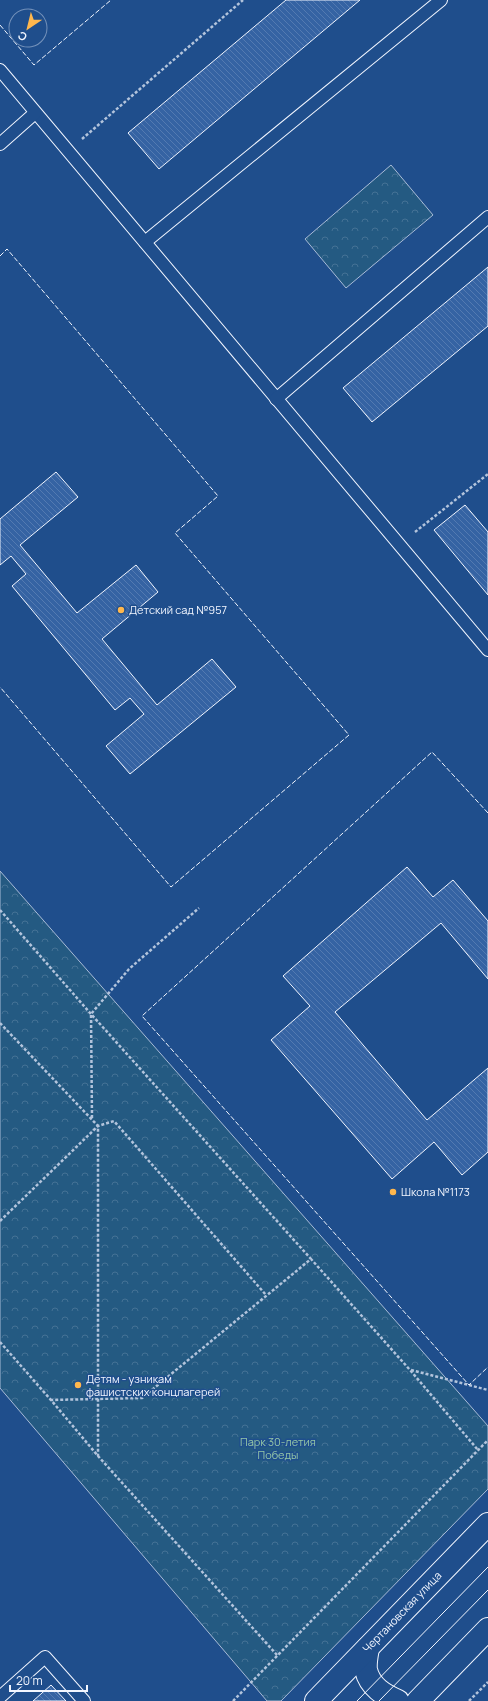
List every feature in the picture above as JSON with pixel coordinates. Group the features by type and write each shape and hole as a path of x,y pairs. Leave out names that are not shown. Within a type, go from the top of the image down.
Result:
{"main road":[{"name":"Чертановская улица","path":"316,1701 488,1524"},
{"path":"418,1701 488,1629"},
{"path":"368,1648 366,1669 373,1685 384,1695 398,1701"}],"lane":[{"path":"145,242 441,0"},
{"path":"0,70 488,650"},
{"path":"0,144 35,113"},
{"path":"276,399 488,217"},
{"path":"0,1697 44,1656 84,1701"}],"path":[{"path":"68,151 243,0"},
{"path":"399,545 488,474"},
{"path":"92,1118 91,1014 129,969 199,908"},
{"path":"0,910 91,1014 410,1370 478,1450"},
{"path":"0,1023 98,1126 98,1456"},
{"path":"0,1221 98,1126 114,1121 266,1295"},
{"path":"51,1400 142,1398 311,1259"},
{"path":"0,1342 98,1456 277,1655"},
{"path":"410,1370 488,1390"},
{"path":"233,1701 488,1440"},
{"path":"469,1701 488,1682"}],"green space":[{"path":"391,165 433,215 346,288 305,239"},
{"name":"Парк 30-летия Победы","path":"0,871 488,1426 488,1489 281,1701 267,1701 0,1388"}],"building":[{"path":"286,0 360,0 159,169 128,133"},
{"path":"488,267 488,326 372,422 343,388"},
{"path":"56,472 78,497 20,545 77,613 136,565 158,592 102,639 157,705 212,659 236,687 130,774 106,746 144,714 130,698 115,710 12,586 26,574 11,556 0,565 0,519"},
{"path":"465,505 488,532 488,595 434,530"},
{"path":"407,867 433,897 453,880 488,921 488,979 441,923 335,1012 427,1120 488,1068 488,1152 462,1175 434,1142 392,1179 271,1040 310,1006 283,976"},
{"path":"51,1685 66,1701 33,1701"}],"tram line":[{"path":"357,1701 488,1567"},
{"path":"379,1701 488,1590"}],"fence":[{"path":"0,25 34,65 111,0"},
{"path":"0,256 7,249 218,496 175,533 349,735 171,887 0,687"},
{"path":"488,813 432,752 142,1016 469,1385 488,1367"}],"place":[{"name":"Детский сад №957","path":"121,610"},
{"name":"Школа №1173","path":"393,1192"},
{"name":"Детям - узникам фашистских концлагерей","path":"78,1385"}]}
